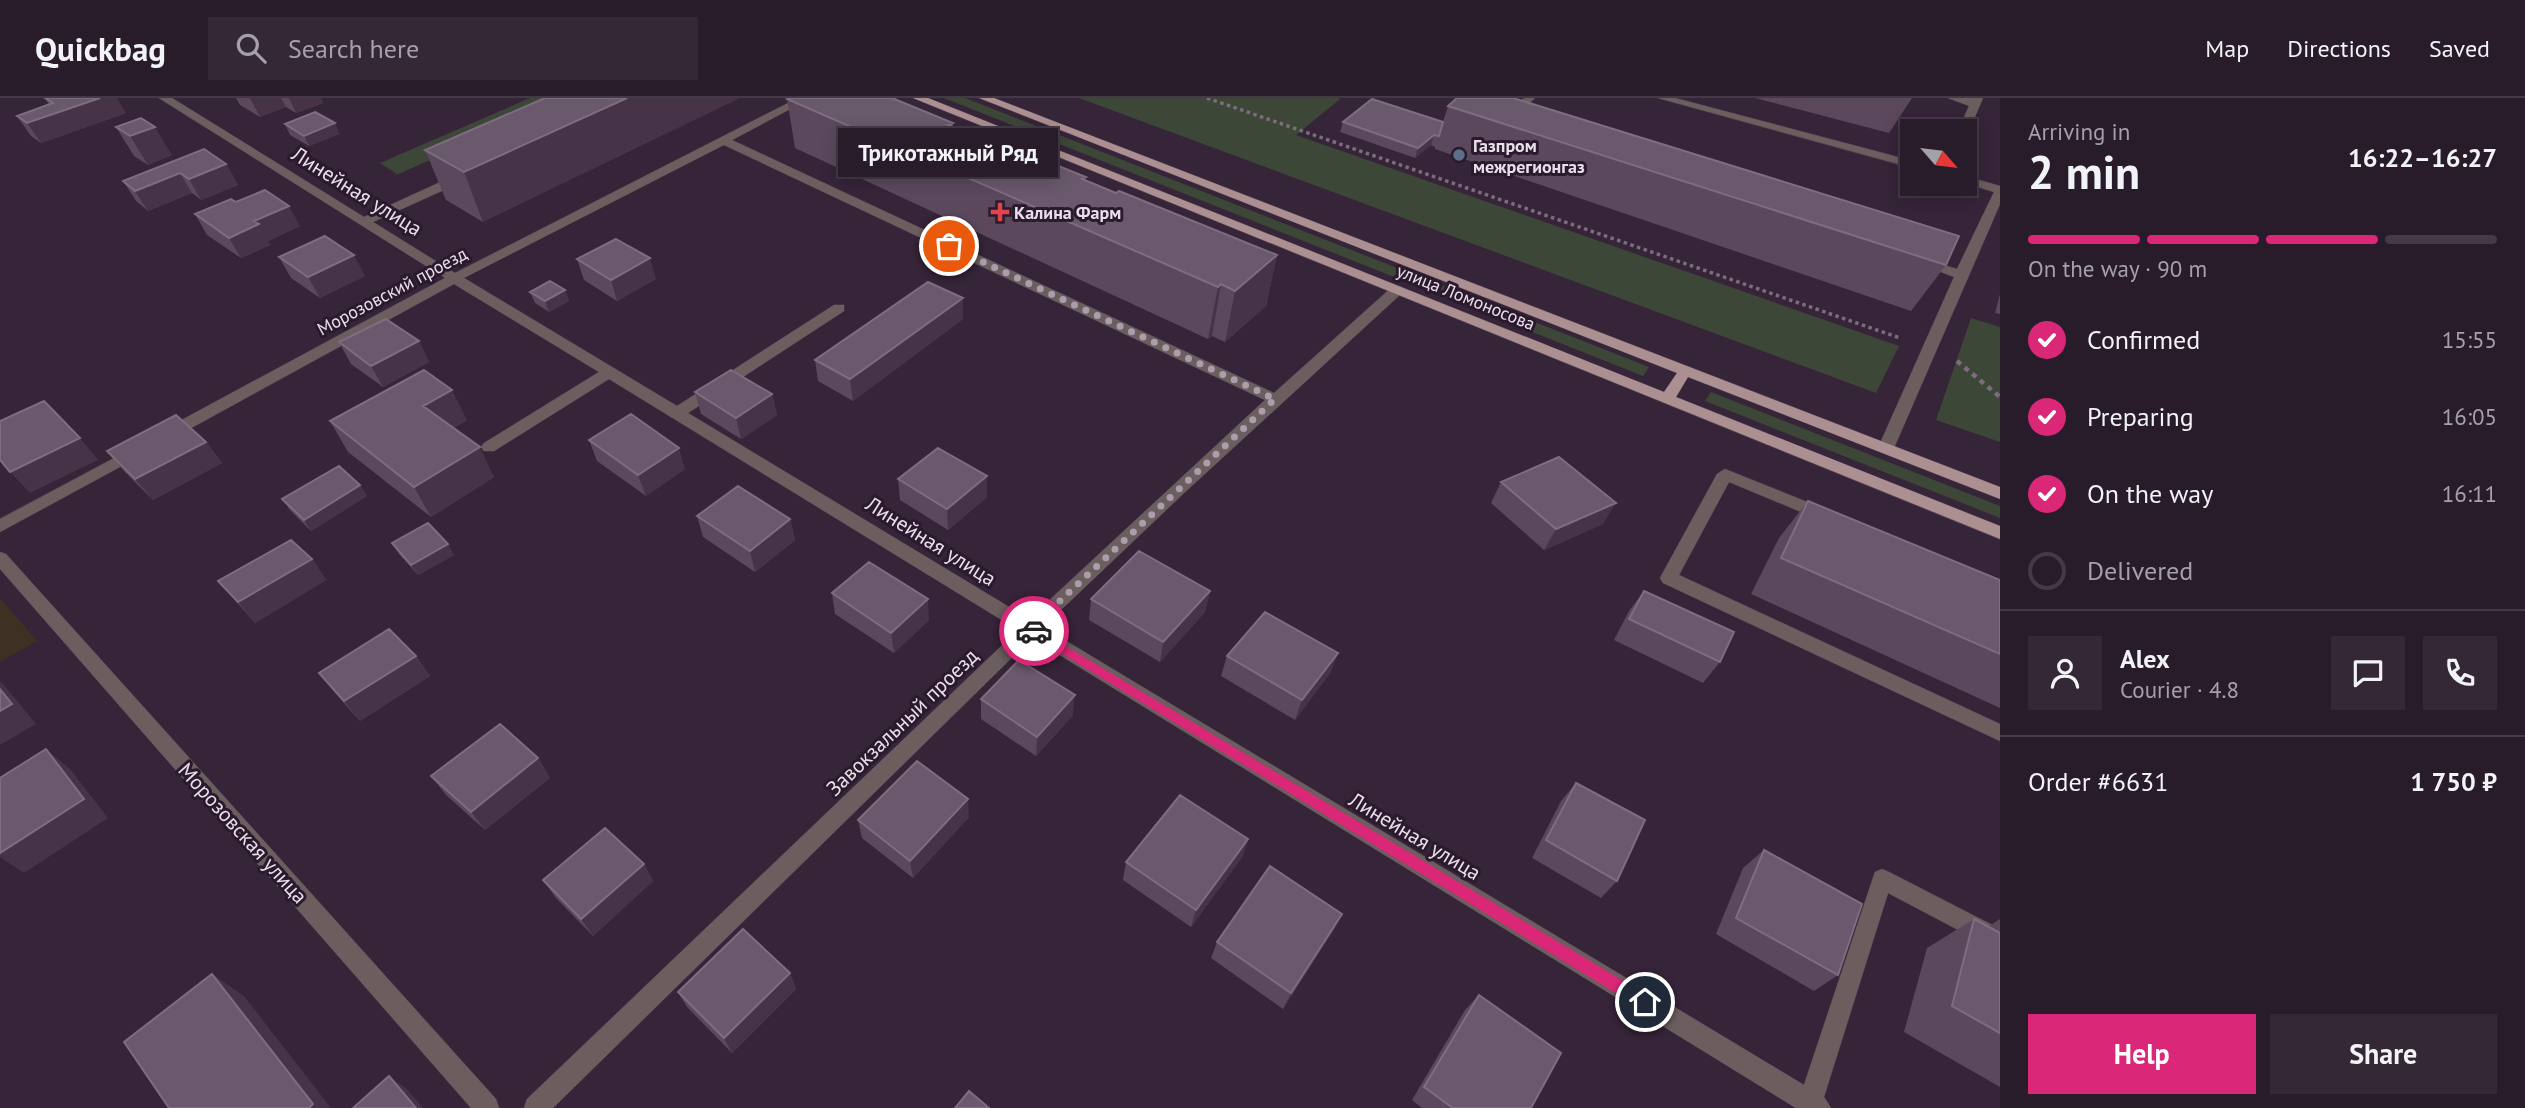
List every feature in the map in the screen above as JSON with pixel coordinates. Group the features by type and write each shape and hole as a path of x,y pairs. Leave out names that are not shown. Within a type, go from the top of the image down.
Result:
{"main road":[{"name":"улица Ломоносова","path":"918,98 2000,533"},
{"name":"улица Ломоносова","path":"985,98 2000,492"},
{"path":"1667,399 1686,370"}],"street":[{"name":"Линейная улица","path":"164,98 363,222 1814,1105"},
{"name":"Морозовский проезд","path":"0,526 455,278 806,98"},
{"path":"1511,130 1498,126 1530,98"},
{"path":"1663,98 1900,162"},
{"path":"1953,98 1977,101 1969,119"},
{"path":"723,140 1275,399"},
{"path":"363,222 478,169"},
{"path":"1886,448 2000,190 1978,183"},
{"path":"1908,258 1961,275"},
{"name":"Завокзальный проезд","path":"536,1108 1030,629 1275,399 1397,290"},
{"path":"678,412 839,309"},
{"path":"489,447 611,371"},
{"path":"1838,521 1725,474 1669,578 2000,733"},
{"name":"Морозовская улица","path":"0,558 487,1108"},
{"path":"1814,1105 1882,879 2000,941"}],"path":[{"path":"1207,98 1952,356 2000,397"}],"shaded area":[{"path":"0,598 37,641 0,662"}],"green space":[{"path":"530,98 555,98 562,102 387,179 397,174 380,163"},
{"path":"944,98 965,98 1649,367 1643,376"},
{"path":"1079,98 1337,98 1340,99 1296,135 1899,346 1876,393"},
{"path":"1971,318 2000,327 2000,442 1936,420"},
{"path":"1711,392 2000,506 2000,518 1705,401"}],"building":[{"path":"45,98 100,98 27,123 17,116 53,103"},
{"path":"545,98 627,98 464,172 425,150"},
{"path":"892,98 953,123 948,125 978,137 982,135 1086,177 1082,179 1116,193 1119,191 1277,255 1235,291 1221,284 1218,287 787,99"},
{"path":"1457,98 1513,98 1959,236 1946,265 1448,106"},
{"path":"1372,99 1443,122 1439,136 1434,135 1418,148 1343,122"},
{"path":"315,112 335,123 304,136 285,124"},
{"path":"141,118 155,127 130,136 116,127"},
{"path":"204,149 226,164 189,179 180,173 135,191 123,181"},
{"path":"265,190 289,206 254,221 259,224 229,238 195,214 231,199 236,202"},
{"path":"325,236 354,255 308,277 279,257"},
{"path":"616,239 650,258 611,280 577,259"},
{"path":"550,281 565,290 545,301 530,292"},
{"path":"928,282 963,298 850,379 815,360"},
{"path":"386,319 419,341 371,366 339,342"},
{"path":"424,370 452,390 423,406 480,447 414,487 330,421"},
{"path":"731,370 772,394 736,418 695,392"},
{"path":"44,401 80,438 10,472 0,460 0,421"},
{"path":"631,414 679,448 638,475 589,440"},
{"path":"176,415 206,442 135,479 107,451"},
{"path":"938,448 987,476 947,509 898,479"},
{"path":"1559,457 1616,503 1556,529 1501,482"},
{"path":"339,466 360,485 304,520 282,499"},
{"path":"738,486 790,519 750,551 697,516"},
{"path":"1808,501 2000,580 2000,654 1781,558"},
{"path":"428,523 448,544 411,565 392,543"},
{"path":"291,540 312,559 238,602 218,581"},
{"path":"1139,551 1210,591 1163,642 1091,599"},
{"path":"869,562 928,599 891,633 832,593"},
{"path":"1644,591 1734,632 1720,662 1629,619"},
{"path":"1265,612 1338,653 1302,700 1227,656"},
{"path":"389,629 416,656 344,701 319,673"},
{"path":"1019,660 1075,695 1037,737 981,699"},
{"path":"0,689 12,704 0,711"},
{"path":"500,724 538,758 471,812 431,776"},
{"path":"46,749 84,799 0,853 0,778"},
{"path":"917,761 968,799 910,861 858,820"},
{"path":"1576,783 1645,820 1617,881 1546,840"},
{"path":"1180,795 1248,839 1196,910 1126,862"},
{"path":"605,828 644,864 581,919 543,880"},
{"path":"1764,850 1862,904 1838,975 1736,918"},
{"path":"1270,866 1342,914 1291,993 1217,942"},
{"path":"1974,919 2000,933 2000,1033 1952,1006"},
{"path":"743,929 790,973 724,1038 678,992"},
{"path":"212,974 313,1104 309,1108 169,1108 124,1042"},
{"path":"1479,995 1561,1053 1531,1108 1453,1108 1424,1087"},
{"path":"389,1076 416,1108 353,1108"},
{"path":"969,1091 989,1108 955,1108"}],"way so far":[{"path":"949,246 1275,399 1030,629 1034,631"}],"place":[{"name":"Газпром межрегионгаз","path":"1459,155"},
{"name":"Калина Фарм","path":"1000,212"},
{"name":"Трикотажный Ряд","path":"949,246"}],"route":[{"path":"1034,631 1645,1002"}]}
